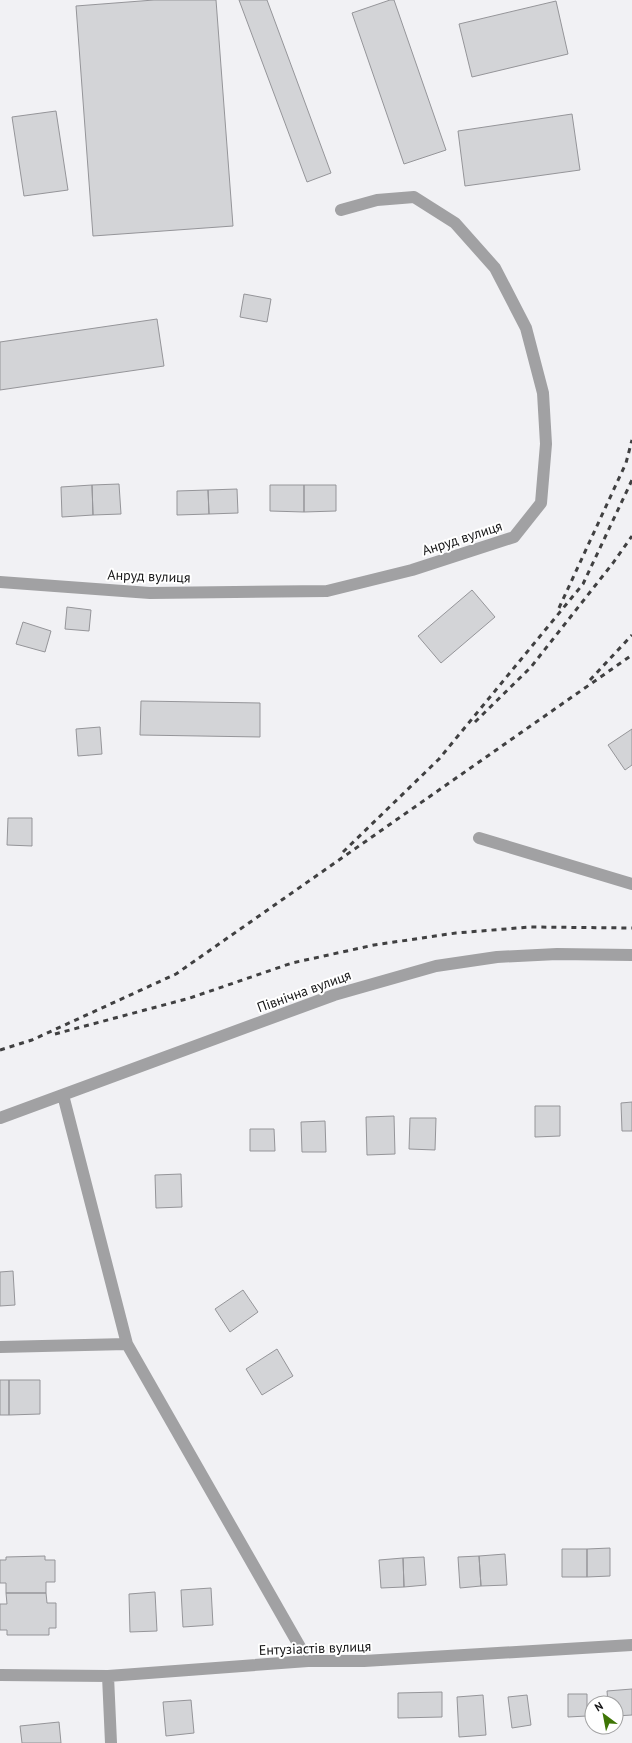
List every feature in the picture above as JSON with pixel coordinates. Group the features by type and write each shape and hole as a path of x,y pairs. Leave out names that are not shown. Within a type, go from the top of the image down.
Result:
{"street":[{"name":"Анруд вулиця","path":"0,582 150,593 327,591 412,570 514,537 541,503 546,444 543,393 526,328 494,268 455,223 414,197 377,200 341,210"},
{"path":"479,838 632,884"},
{"name":"Північна вулиця","path":"0,1118 334,995 436,966 498,957 557,954 632,955"},
{"path":"63,1095 127,1344 308,1661"},
{"path":"0,1346 127,1344"},
{"name":"Ентузіастів вулиця","path":"0,1675 108,1676 308,1661 364,1661 632,1645"},
{"path":"108,1676 111,1743"}],"building":[{"path":"154,0 216,0 233,226 93,236 76,6"},
{"path":"239,0 267,0 331,173 307,182"},
{"path":"394,0 446,150 404,164 352,13"},
{"path":"556,1 568,54 472,77 459,24"},
{"path":"56,111 68,190 24,196 12,117"},
{"path":"572,114 580,170 465,186 458,131"},
{"path":"244,294 271,299 267,322 240,317"},
{"path":"157,319 164,366 0,390 0,342"},
{"path":"119,484 121,514 93,515 92,485"},
{"path":"92,485 93,515 62,517 61,487"},
{"path":"270,485 304,485 304,512 270,511"},
{"path":"304,485 336,485 336,511 304,512"},
{"path":"237,489 238,513 209,514 208,490"},
{"path":"208,490 209,514 177,515 177,491"},
{"path":"472,590 495,617 441,663 418,636"},
{"path":"67,607 91,610 89,631 65,629"},
{"path":"23,622 51,631 45,652 16,644"},
{"path":"141,701 260,703 260,737 140,735"},
{"path":"100,727 102,754 78,756 76,729"},
{"path":"632,729 632,765 625,770 608,745"},
{"path":"8,818 32,818 32,846 7,845"},
{"path":"632,1102 632,1131 622,1131 621,1103"},
{"path":"535,1106 560,1106 560,1136 535,1137"},
{"path":"394,1116 395,1154 367,1155 366,1117"},
{"path":"410,1118 436,1118 435,1150 409,1149"},
{"path":"325,1121 326,1152 302,1152 301,1122"},
{"path":"250,1129 274,1129 275,1151 250,1151"},
{"path":"181,1174 182,1207 156,1208 155,1175"},
{"path":"13,1271 15,1305 0,1306 0,1272"},
{"path":"243,1290 258,1312 230,1332 215,1309"},
{"path":"277,1349 293,1376 262,1395 246,1369"},
{"path":"0,1380 9,1380 9,1415 0,1415"},
{"path":"9,1380 40,1380 40,1414 9,1415"},
{"path":"610,1548 610,1576 587,1577 587,1549"},
{"path":"562,1549 587,1549 587,1577 562,1577"},
{"path":"505,1554 507,1585 481,1586 479,1556"},
{"path":"45,1556 45,1560 55,1560 55,1582 46,1582 46,1593 6,1593 6,1583 0,1583 0,1560 6,1560 6,1557"},
{"path":"479,1556 481,1586 460,1588 458,1557"},
{"path":"424,1557 426,1585 404,1587 403,1558"},
{"path":"403,1558 404,1587 381,1588 379,1560"},
{"path":"211,1588 213,1625 183,1627 181,1590"},
{"path":"155,1592 157,1631 130,1632 129,1594"},
{"path":"6,1593 46,1593 47,1603 56,1603 56,1628 49,1628 49,1635 7,1635 7,1630 0,1630 0,1604 7,1604"},
{"path":"632,1689 632,1715 624,1716 624,1695 607,1695 607,1691"},
{"path":"442,1692 442,1717 398,1718 398,1693"},
{"path":"568,1694 587,1694 584,1695 584,1716 568,1717"},
{"path":"483,1695 486,1735 459,1737 457,1697"},
{"path":"527,1695 531,1725 512,1728 508,1697"},
{"path":"191,1700 194,1733 166,1736 163,1702"},
{"path":"59,1722 61,1743 22,1743 20,1726"}],"railway":[{"path":"559,608 626,463 632,440"},
{"path":"343,852 439,759 583,584 632,480"},
{"path":"475,722 531,667 613,563 632,536"},
{"path":"590,680 632,635"},
{"path":"0,1050 32,1040 176,974 632,655"},
{"path":"55,1034 190,998 292,963 374,945 456,933 530,927 632,928"}]}
